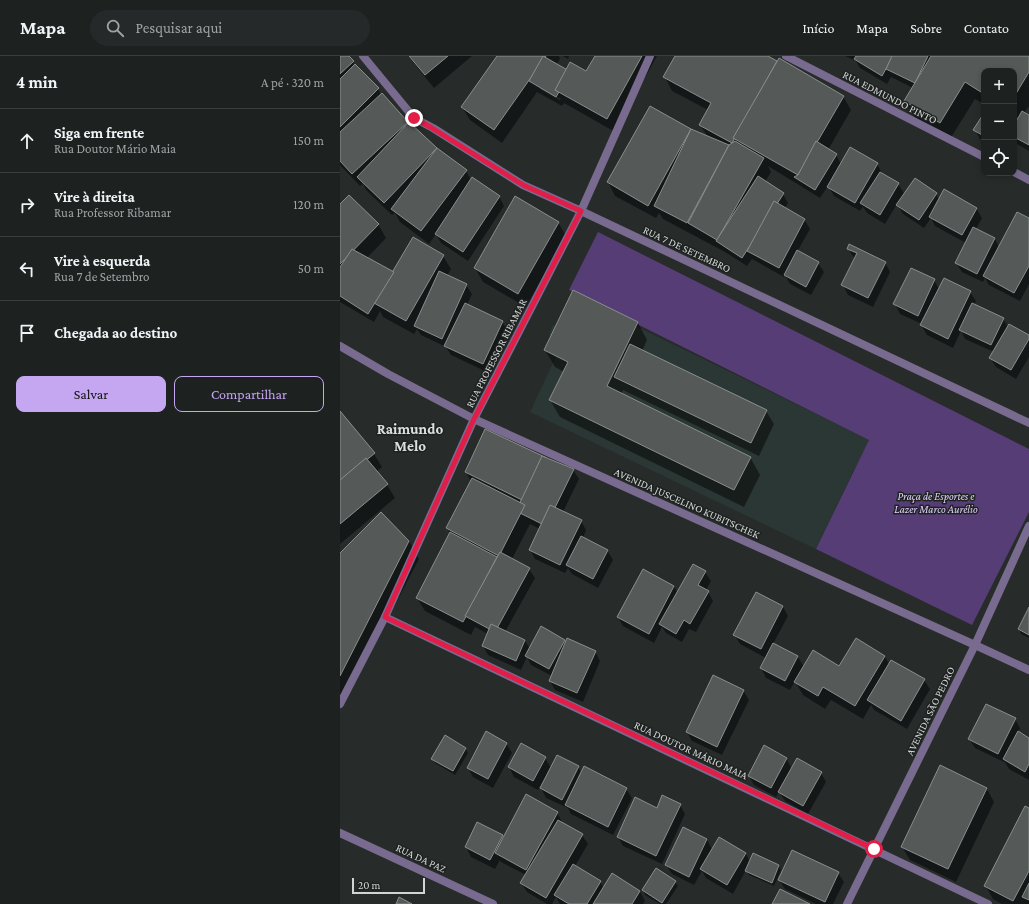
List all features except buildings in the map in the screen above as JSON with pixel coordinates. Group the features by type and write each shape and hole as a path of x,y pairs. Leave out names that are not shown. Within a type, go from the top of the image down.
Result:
{"street":[{"name":"RUA 7 DE SETEMBRO","path":"363,56 414,118 523,185 1029,423"},
{"name":"RUA PROFESSOR RIBAMAR","path":"340,704 385,617 474,419 581,211 650,56"},
{"name":"RUA EDMUNDO PINTO","path":"786,56 981,155"},
{"path":"1017,174 1029,180"},
{"name":"AVENIDA JUSCELINO KUBITSCHEK","path":"340,346 388,374 474,419 1029,670"},
{"name":"AVENIDA SÃO PEDRO","path":"847,904 975,645 1029,526"},
{"name":"RUA DOUTOR MÁRIO MAIA","path":"385,617 988,904"},
{"name":"RUA DA PAZ","path":"340,833 493,904"}],"shaded area":[{"path":"582,300 870,440 816,549 530,412 563,342 549,335 553,325 567,331"}],"green space":[{"name":"Praça de Esportes e Lazer Marco Aurélio","path":"598,232 1029,449 1029,512 972,625 816,549 869,440 569,290"}],"district":[{"name":"Raimundo Melo","path":"410,438"}],"route":[{"path":"414,118 523,185 581,211 474,419 385,617 874,849"}]}
